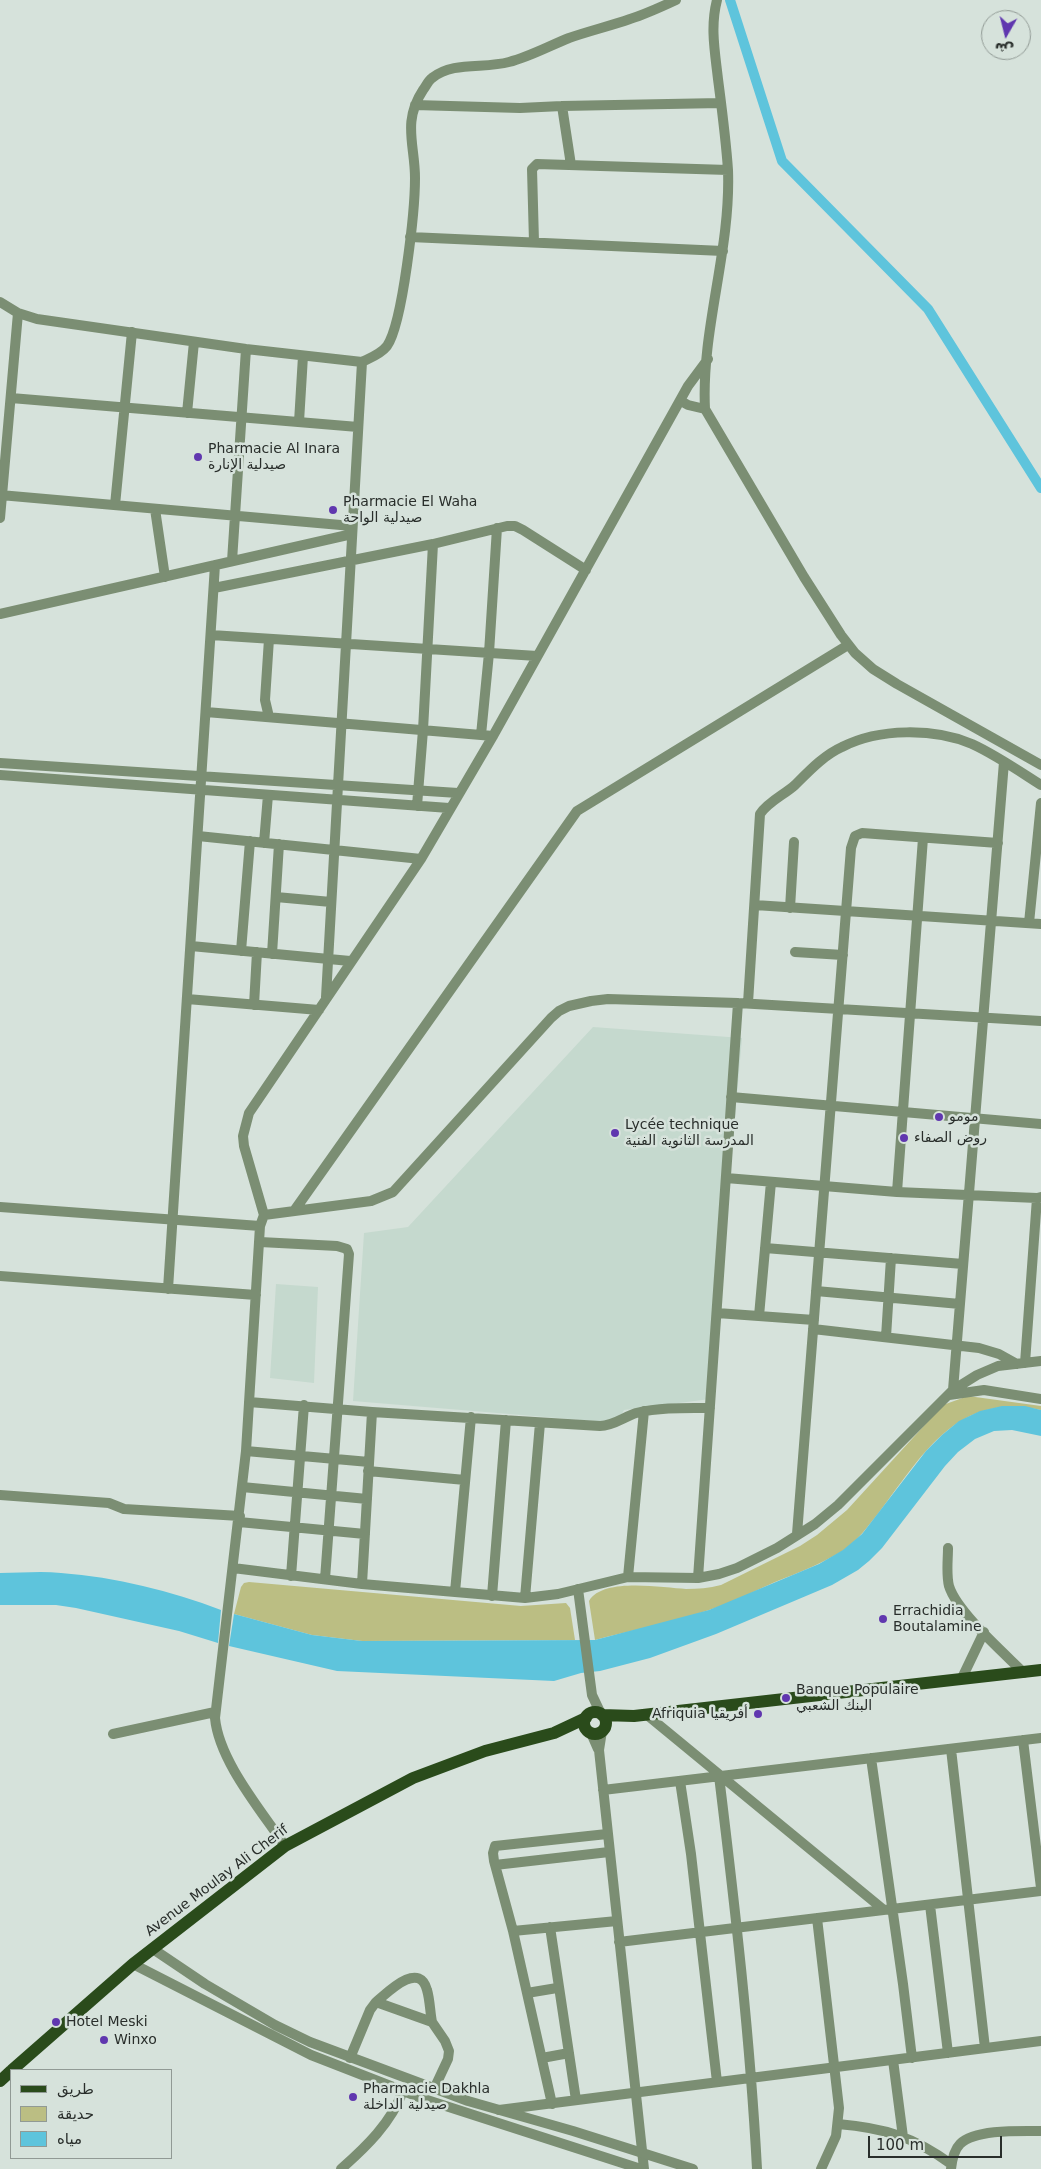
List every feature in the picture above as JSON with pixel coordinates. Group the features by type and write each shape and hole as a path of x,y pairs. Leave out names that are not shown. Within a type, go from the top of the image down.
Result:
{"main road":[{"path":"554,1733 595,1712 634,1716 647,1715 1041,1670"},
{"path":"596,1731 606,1720 602,1714"},
{"path":"554,1733 596,1731 634,1716"},
{"path":"587,1717 585,1724 596,1731"},
{"name":"Avenue Moulay Ali Cherif","path":"13,2069 133,1964 285,1846 413,1778 485,1751 554,1733"},
{"name":"Avenue Moulay Ali Cherif","path":"0,2080 10,2072"}],"street":[{"path":"0,302 18,313 37,319 246,349 362,362 379,354 386,347 392,336 401,295 410,237 415,176 410,130 415,105 430,80 444,71 456,67 493,66 510,62 567,39 630,20 676,0"},
{"path":"717,0 713,20 713,40 728,170 728,204 705,381 705,409 804,577 848,645 873,669 881,674 1041,765"},
{"path":"415,105 520,108 721,103"},
{"path":"562,106 571,165"},
{"path":"534,242 533,167 537,164 728,170"},
{"path":"410,237 723,251"},
{"path":"0,518 18,313"},
{"path":"116,505 132,332"},
{"path":"187,413 194,342"},
{"path":"232,561 246,349"},
{"path":"298,422 304,356"},
{"path":"285,1846 224,1752 216,1731 215,1712 240,1519 260,1226 264,1215 244,1146 243,1136 249,1113 350,961 421,859 449,808 493,736 688,386 708,359"},
{"path":"326,998 362,362"},
{"path":"11,398 358,427"},
{"path":"681,401 688,405 705,409"},
{"path":"1,495 234,516 352,530"},
{"path":"155,509 165,576"},
{"path":"214,588 433,544 497,528 515,526 586,570"},
{"path":"481,735 489,653 497,528"},
{"path":"0,614 232,561 352,530"},
{"path":"417,806 433,544"},
{"path":"168,1289 215,565"},
{"path":"211,636 537,656"},
{"path":"269,639 266,700 269,717"},
{"path":"294,1211 577,811 848,645"},
{"path":"206,712 493,736"},
{"path":"698,1578 731,1097 755,905 760,814 769,804 842,746 884,734 924,734 956,739 973,745 1041,785"},
{"path":"951,1392 957,1344 1004,762"},
{"path":"0,763 458,793"},
{"path":"0,775 449,808"},
{"path":"264,843 268,795"},
{"path":"1029,923 1038,861 1041,803"},
{"path":"797,1534 851,848 858,834 998,843"},
{"path":"198,836 421,859"},
{"path":"897,1192 919,916 923,838"},
{"path":"241,951 250,841"},
{"path":"790,908 794,842"},
{"path":"272,954 279,844"},
{"path":"276,897 331,902"},
{"path":"755,905 1041,924"},
{"path":"191,946 350,961"},
{"path":"254,1005 257,952"},
{"path":"795,952 843,955"},
{"path":"187,999 319,1010"},
{"path":"264,1215 371,1201 394,1192 559,1011 578,1003 608,999 743,1003 1041,1022"},
{"path":"731,1097 1041,1124"},
{"path":"726,1178 825,1184 897,1192 1039,1197 1021,1363"},
{"path":"759,1316 770,1182"},
{"path":"0,1206 260,1226"},
{"path":"260,1242 337,1246 348,1251 350,1259 325,1579"},
{"path":"765,1248 963,1264"},
{"path":"886,1338 891,1258"},
{"path":"0,1276 256,1295"},
{"path":"816,1291 960,1304"},
{"path":"716,1313 759,1316 886,1338 957,1344 979,1348 1021,1363"},
{"path":"233,1568 362,1584 526,1598 578,1589 628,1577 698,1578 736,1568 777,1548 815,1524 838,1505 951,1392 984,1372 998,1366 1041,1361"},
{"path":"951,1392 984,1390 1041,1399"},
{"path":"249,1402 372,1412 606,1426 625,1416 644,1412 669,1408 710,1408"},
{"path":"291,1576 304,1405"},
{"path":"362,1584 372,1412"},
{"path":"628,1577 644,1412"},
{"path":"455,1592 471,1417"},
{"path":"492,1596 506,1420"},
{"path":"526,1598 540,1423"},
{"path":"246,1451 334,1459 369,1467 465,1480"},
{"path":"242,1487 367,1498"},
{"path":"0,1495 110,1503 124,1508 240,1519 364,1534"},
{"path":"948,1548 947,1575 950,1588 960,1605 1024,1673"},
{"path":"578,1589 592,1695 587,1717"},
{"path":"962,1678 984,1632"},
{"path":"592,1695 602,1714"},
{"path":"113,1734 215,1712"},
{"path":"647,1715 888,1910"},
{"path":"133,1964 286,2044 403,2091 642,2169 636,2093 596,1731"},
{"path":"603,1790 1041,1738"},
{"path":"619,1942 930,1905 1041,1889 1022,1740"},
{"path":"951,1749 985,2048"},
{"path":"871,1758 888,1910 903,1984 912,2058"},
{"path":"721,1776 752,2078 757,2169"},
{"path":"680,1781 691,1854 717,2082"},
{"path":"552,2104 513,1931 493,1853 495,1846 607,1834"},
{"path":"540,1841 544,1860"},
{"path":"495,1865 609,1852"},
{"path":"930,1905 948,2053"},
{"path":"817,1918 835,2067 838,2124 836,2136 821,2169"},
{"path":"513,1931 617,1921"},
{"path":"550,1928 576,2100"},
{"path":"153,1949 205,1984 275,2025 350,2058 499,2110 694,2169"},
{"path":"350,2058 370,2010 376,2002 403,1980 416,1979 424,1983 427,1988 432,2022 445,2041 449,2051 446,2067 434,2088"},
{"path":"527,1993 558,1988"},
{"path":"376,2002 432,2022"},
{"path":"499,2110 1041,2041"},
{"path":"542,2058 569,2053"},
{"path":"893,2060 903,2137"},
{"path":"341,2169 361,2152 382,2128 398,2104 403,2091"},
{"path":"838,2124 871,2127 903,2137 929,2148 951,2167 958,2147 971,2137 984,2134 1041,2131"}],"shaded area":[{"name":"Lycée technique المدرسة الثانوية الفنية","path":"593,1027 742,1038 710,1399 624,1410 617,1423 353,1401 364,1233 408,1227"},
{"path":"276,1284 318,1287 314,1383 270,1378"}],"green space":[{"path":"968,1396 1041,1406 1041,1410 1012,1407 987,1410 965,1419 946,1432 912,1468 862,1533 841,1552 734,1601 681,1619 595,1640 589,1601 596,1594 620,1586 690,1589 721,1585 800,1546 817,1535 847,1510 943,1405"},
{"path":"244,1583 521,1606 566,1603 570,1608 575,1640 362,1641 312,1635 234,1614 241,1587"}],"water":[{"path":"1002,1406 1025,1406 1041,1410 1041,1436 1012,1430 994,1431 975,1439 958,1452 945,1466 882,1548 858,1570 832,1585 716,1634 650,1658 554,1681 337,1671 229,1646 234,1614 312,1635 362,1641 595,1640 709,1610 819,1564 843,1550 862,1534 926,1451 942,1435 959,1421 980,1411"},
{"path":"46,1572 82,1575 123,1581 183,1597 221,1610 218,1643 179,1631 76,1608 56,1605 0,1605 0,1573"}],"waterway":[{"path":"730,0 782,161 928,309 1041,488"}],"place":[{"name":"Pharmacie Al Inara صيدلية الإنارة","path":"198,457"},
{"name":"Pharmacie El Waha صيدلية الواحة","path":"333,510"},
{"name":"مومو","path":"939,1117"},
{"name":"Lycée technique المدرسة الثانوية الفنية","path":"615,1133"},
{"name":"روض الصفاء","path":"904,1138"},
{"name":"Errachidia Boutalamine","path":"883,1619"},
{"name":"Banque Populaire البنك الشعبي","path":"786,1698"},
{"name":"Afriquia أفريقيا","path":"758,1714"},
{"name":"Hotel Meski","path":"56,2022"},
{"name":"Winxo","path":"104,2040"},
{"name":"Pharmacie Dakhla صيدلية الداخلة","path":"353,2097"}]}
